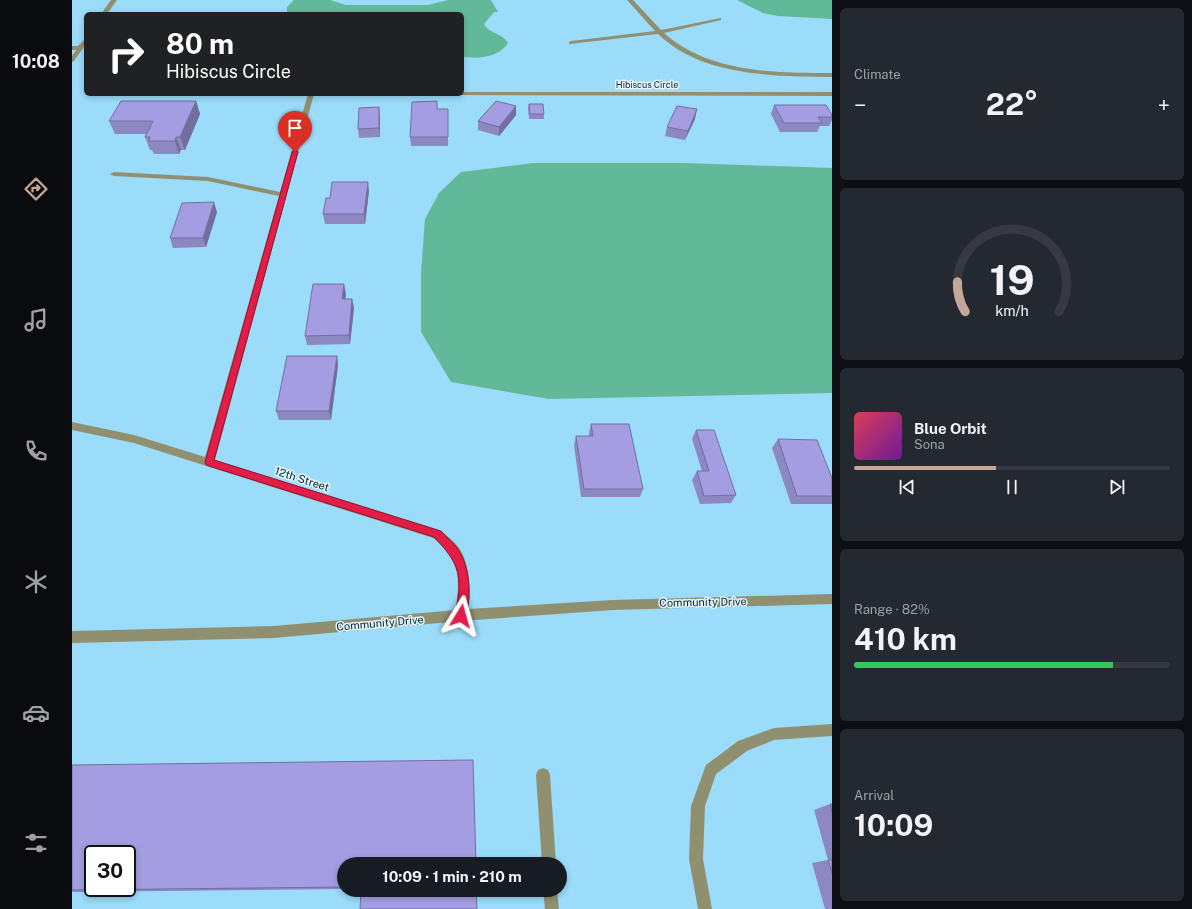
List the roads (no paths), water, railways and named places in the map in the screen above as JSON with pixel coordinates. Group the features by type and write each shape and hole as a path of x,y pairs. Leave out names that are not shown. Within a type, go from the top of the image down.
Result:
{"street":[{"path":"105,12 114,0"},
{"path":"630,0 665,38 689,53 734,68 784,75 832,75"},
{"path":"571,43 660,32 719,19"},
{"path":"72,60 84,43"},
{"path":"72,48 80,48"},
{"name":"Hibiscus Circle","path":"464,94 832,94"},
{"path":"209,462 310,96"},
{"path":"114,174 208,179 283,195"},
{"name":"12th Street","path":"72,426 134,439 437,534 454,552 463,572 464,593 461,616"},
{"name":"Community Drive","path":"72,637 274,632 613,605 832,599"},
{"path":"705,909 696,859 698,806 711,770 743,746 774,734 832,730"},
{"path":"542,775 548,857"},
{"path":"551,897 552,909"}]}
